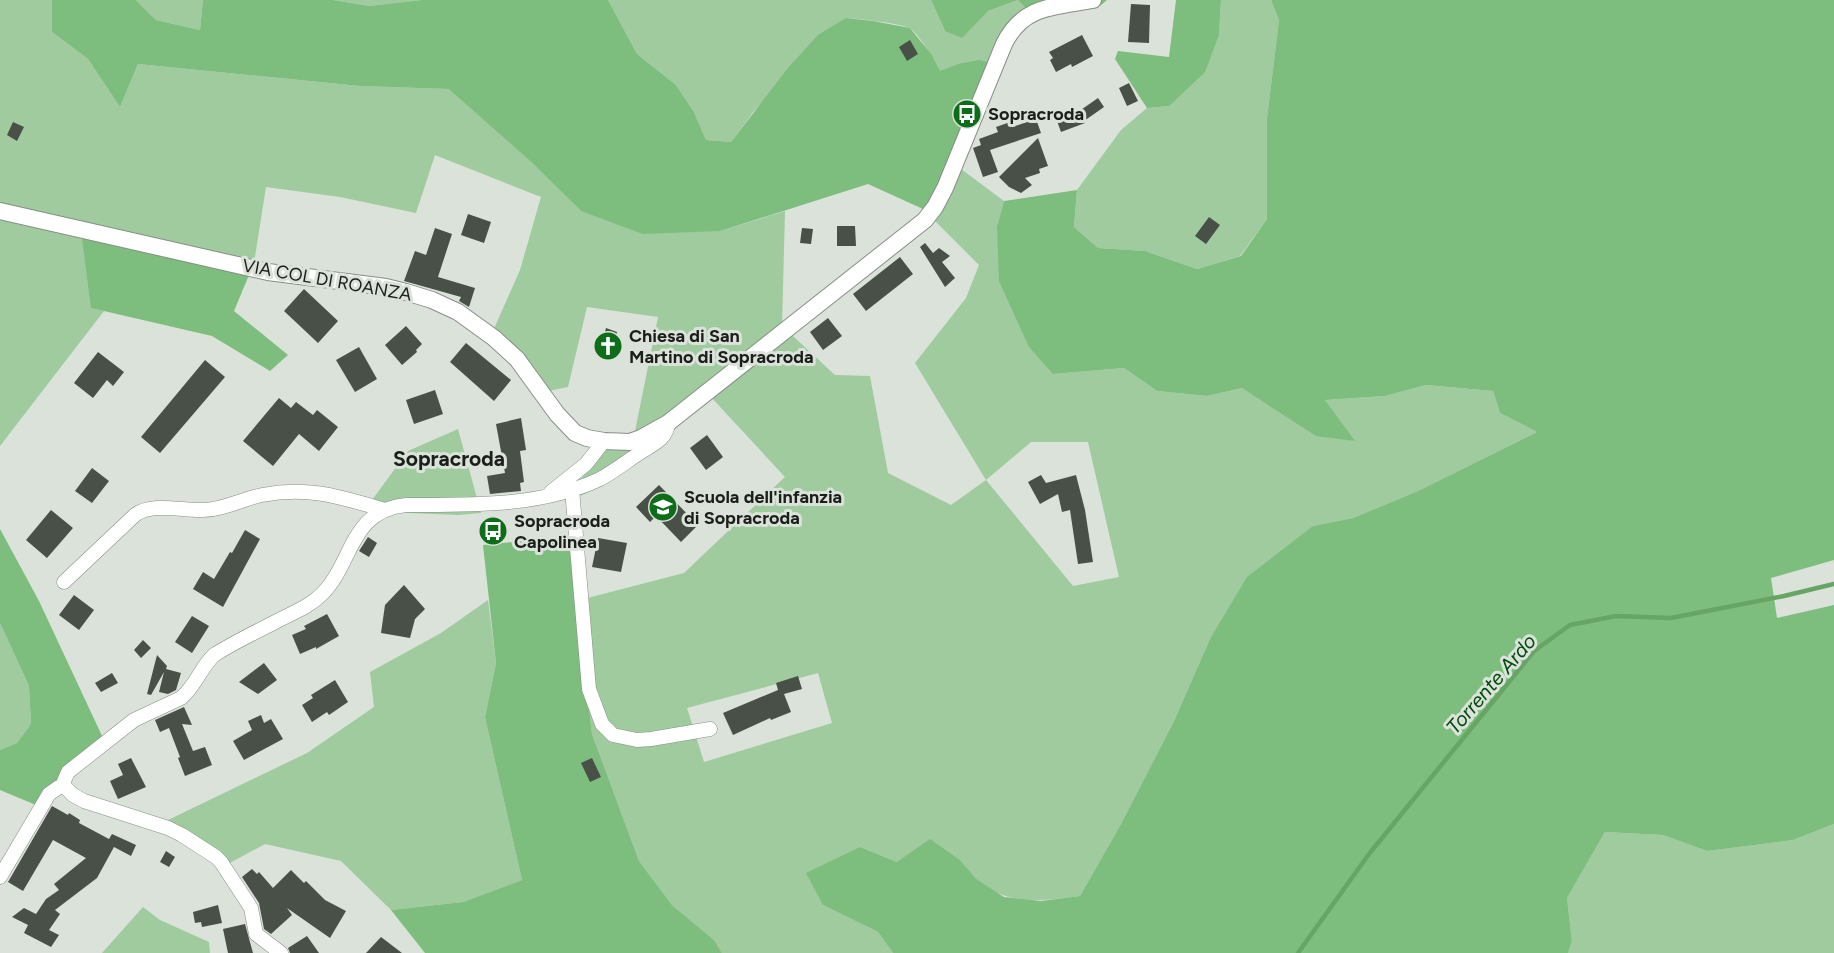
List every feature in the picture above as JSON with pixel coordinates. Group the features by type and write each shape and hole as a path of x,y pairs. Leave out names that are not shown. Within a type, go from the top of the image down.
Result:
{"street":[{"name":"VIA COL DI ROANZA","path":"0,211 268,272 386,287 432,300 458,312 476,324 510,352 566,425 575,432 587,438 630,442 668,423 925,220 945,188 1004,44 1016,25 1033,12 1093,0"},
{"path":"281,953 256,934 253,913 216,857 176,831 84,801 73,795 64,786 68,772 134,720 186,694 207,661 214,655 315,600 333,580 362,527 376,515 395,506 499,503 546,496 572,489 600,478 657,442 665,436 668,423"},
{"path":"546,496 586,464 604,441"},
{"path":"572,489 589,689 602,724 613,735 637,740 651,740 710,729"},
{"path":"64,582 135,515 146,509 205,510 260,495 304,491 337,496 385,510"},
{"path":"0,877 49,794 64,786"}],"green space":[{"path":"0,0 52,0 52,32 88,59 120,107 138,64 360,86 450,89 530,161 581,211 720,231 785,211 782,326 835,375 870,376 888,473 951,505 986,480 915,363 966,298 979,265 923,209 961,169 1004,201 997,226 1053,374 1124,368 1157,391 1207,396 1242,388 1278,410 1354,441 1325,400 1385,396 1426,385 1493,391 1500,413 1537,432 1418,491 1353,518 1313,526 1210,639 1174,721 1121,824 1080,896 1039,900 1013,898 988,888 976,880 961,861 897,862 860,847 823,905 878,932 893,953 722,953 714,940 672,905 639,861 592,734 576,601 684,573 785,477 710,396 604,485 565,503 611,437 634,436 658,317 587,307 568,387 548,391 493,331 520,270 541,197 435,155 416,213 340,197 266,187 254,263 91,308 104,311 0,446","holes":["1031,442 1088,442 1119,577 1073,586 986,480","818,673 832,723 704,762 687,708"]},
{"path":"52,0 136,0 156,20 200,30 203,0 333,0 369,6 422,0 608,0 637,54 676,85 694,112 706,140 731,142 788,68 818,35 846,18 910,28 931,54 940,71 958,64 979,60 1000,65 961,169 923,209 868,184 720,231 643,234 581,211 530,161 449,89 360,86 138,64 120,107 88,59 52,32"},
{"path":"136,0 203,0 200,30 156,20"},
{"path":"333,0 422,0 369,6"},
{"path":"608,0 931,0 945,31 1018,0 1035,18 1006,50 1000,65 958,64 940,72 923,43 911,29 890,23 846,18 754,111 731,142 706,140 694,112 676,85 637,54"},
{"path":"931,0 1018,0 988,11 962,38 945,31"},
{"path":"1018,0 1107,0 1101,5 1035,18"},
{"path":"1176,0 1221,0 1219,35 1205,72 1169,106 1147,108 1115,59 1118,51 1169,57"},
{"path":"1221,0 1271,0 1279,20 1267,118 1267,219 1240,256 1197,269 1145,251 1098,248 1074,227 1077,190 1121,130 1147,108 1169,106 1219,35"},
{"path":"1271,0 1834,0 1834,560 1771,578 1777,618 1834,605 1834,824 1793,840 1707,851 1663,835 1605,832 1567,898 1572,941 1568,953 893,953 878,932 823,905 806,873 860,847 897,862 930,839 961,861 976,879 1004,897 1041,901 1080,896 1121,824 1174,721 1210,639 1247,577 1313,526 1353,518 1418,491 1537,432 1500,413 1493,391 1426,385 1385,396 1325,400 1355,441 1316,436 1242,388 1207,396 1157,391 1124,368 1053,374 1029,347 999,281 997,226 1004,201 1077,190 1074,227 1098,248 1145,251 1197,269 1241,256 1267,219 1267,118 1279,20"},
{"path":"80,223 254,263 234,311 288,355 270,371 212,336 91,308"},
{"path":"458,429 481,513 458,515 364,511 408,451"},
{"path":"0,529 39,601 103,738 56,781 36,805 0,790 0,750 17,743 31,724 29,686 0,623"},
{"path":"569,536 592,734 639,861 672,905 714,940 722,953 425,953 391,910 463,902 522,880 485,717 496,663 483,545"},
{"path":"488,600 496,663 485,717 522,880 463,902 391,910 341,861 265,844 228,864 164,822 307,753 374,707 370,672 441,633"},
{"path":"0,623 29,686 31,724 17,743 0,750"},
{"path":"1834,824 1834,953 1568,953 1572,941 1567,898 1605,832 1663,835 1707,851 1793,840"},
{"path":"143,907 160,920 209,942 210,953 102,953"}],"building":[{"path":"1131,4 1150,5 1149,43 1128,42"},
{"path":"1082,35 1093,56 1056,72 1049,52"},
{"path":"910,40 918,54 907,61 899,47"},
{"path":"1129,83 1138,101 1127,106 1119,88"},
{"path":"1098,98 1104,107 1084,121 1085,123 1061,132 1057,121 1075,114"},
{"path":"1036,119 1041,133 990,150 998,172 983,177 973,148 981,145 979,139 998,132 996,127 1013,121 1015,126"},
{"path":"13,122 24,127 17,141 7,135"},
{"path":"1038,138 1048,166 1039,169 1040,173 1025,178 1032,185 1021,193 1009,187 999,177"},
{"path":"468,214 491,222 484,243 461,235"},
{"path":"1209,217 1220,225 1206,244 1195,236"},
{"path":"837,226 855,226 856,246 837,246"},
{"path":"435,228 452,234 438,277 475,288 469,307 459,301 461,297 404,281 415,251 426,255"},
{"path":"802,228 813,229 811,244 800,243"},
{"path":"925,243 933,253 939,248 950,256 942,262 955,278 945,287 920,247"},
{"path":"900,257 913,274 866,311 853,294"},
{"path":"304,289 338,321 318,343 284,311"},
{"path":"828,318 842,336 823,350 810,332"},
{"path":"406,326 422,344 416,350 417,352 402,365 385,345"},
{"name":"Chiesa di San Martino di Sopracroda","path":"606,328 617,332 613,355 600,351"},
{"path":"466,343 511,380 494,401 450,362"},
{"path":"359,347 377,379 355,392 336,360"},
{"path":"98,352 124,372 113,386 107,380 93,398 74,383"},
{"path":"205,360 225,377 160,453 141,437"},
{"path":"435,390 443,414 414,424 406,400"},
{"path":"279,398 291,408 296,402 313,415 317,410 338,427 319,451 299,434 273,466 243,441"},
{"path":"521,418 526,450 520,451 524,482 520,483 521,491 490,494 487,476 505,473 496,424"},
{"path":"707,435 723,457 706,470 690,448"},
{"path":"92,468 109,481 92,503 75,491"},
{"path":"1041,475 1046,483 1076,475 1085,510 1093,562 1078,564 1070,510 1062,512 1058,494 1040,504 1028,482"},
{"path":"659,485 698,525 681,542 656,516 650,522 636,507"},
{"path":"51,510 73,528 47,558 26,540"},
{"path":"245,530 260,539 223,607 193,589 203,572 214,579"},
{"path":"368,537 377,543 369,557 359,551"},
{"path":"598,538 627,543 621,572 592,567"},
{"path":"404,585 425,609 415,619 410,638 381,633 385,605"},
{"path":"74,595 94,610 79,630 59,615"},
{"path":"327,614 339,636 316,649 316,647 300,654 292,635 306,629 304,626"},
{"path":"192,616 209,626 192,653 175,642"},
{"path":"143,640 151,648 141,658 134,650"},
{"path":"157,655 167,666 166,669 181,673 176,690 168,694 159,692 164,672 151,695 147,694"},
{"path":"264,663 277,680 258,694 239,682"},
{"path":"112,673 118,683 101,692 95,683"},
{"path":"798,676 802,689 784,694 791,712 771,720 770,718 733,735 723,713 778,690 776,683"},
{"path":"335,680 348,702 329,715 327,712 312,722 302,705 313,698 311,695"},
{"path":"184,707 192,725 182,724 193,751 205,747 212,765 185,776 169,728 160,732 155,720"},
{"path":"261,715 264,723 271,719 283,739 244,760 233,741 252,730 248,721"},
{"path":"131,758 146,787 118,799 110,781 123,775 118,764"},
{"path":"592,758 601,777 590,782 581,763"},
{"path":"52,806 68,815 69,813 80,820 79,823 109,839 112,834 136,845 131,856 114,847 97,878 55,910 60,914 49,930 59,935 51,947 24,933 28,925 12,917 24,908 36,914 46,899 59,890 54,884 86,858 53,840 23,891 8,882"},
{"path":"166,851 175,857 169,867 160,862"},
{"path":"252,869 257,874 259,872 273,888 291,870 325,900 346,911 330,938 287,908 292,915 271,934 264,929 259,903 242,877"},
{"path":"218,905 222,923 202,927 201,922 195,923 193,912"},
{"path":"245,924 253,953 228,953 223,929"},
{"path":"307,936 319,953 290,953 288,948"},
{"path":"381,937 402,953 366,953"}],"waterway":[{"name":"Torrente Ardo","path":"1298,953 1369,854 1534,651 1570,625 1616,616 1671,618 1834,584"}],"place":[{"name":"Sopracroda","path":"967,114"},
{"name":"Chiesa di San Martino di Sopracroda","path":"608,346"},
{"name":"Scuola dell'infanzia di Sopracroda","path":"663,507"},
{"name":"Sopracroda Capolinea","path":"493,531"}],"district":[{"name":"Sopracroda","path":"449,459"}]}
